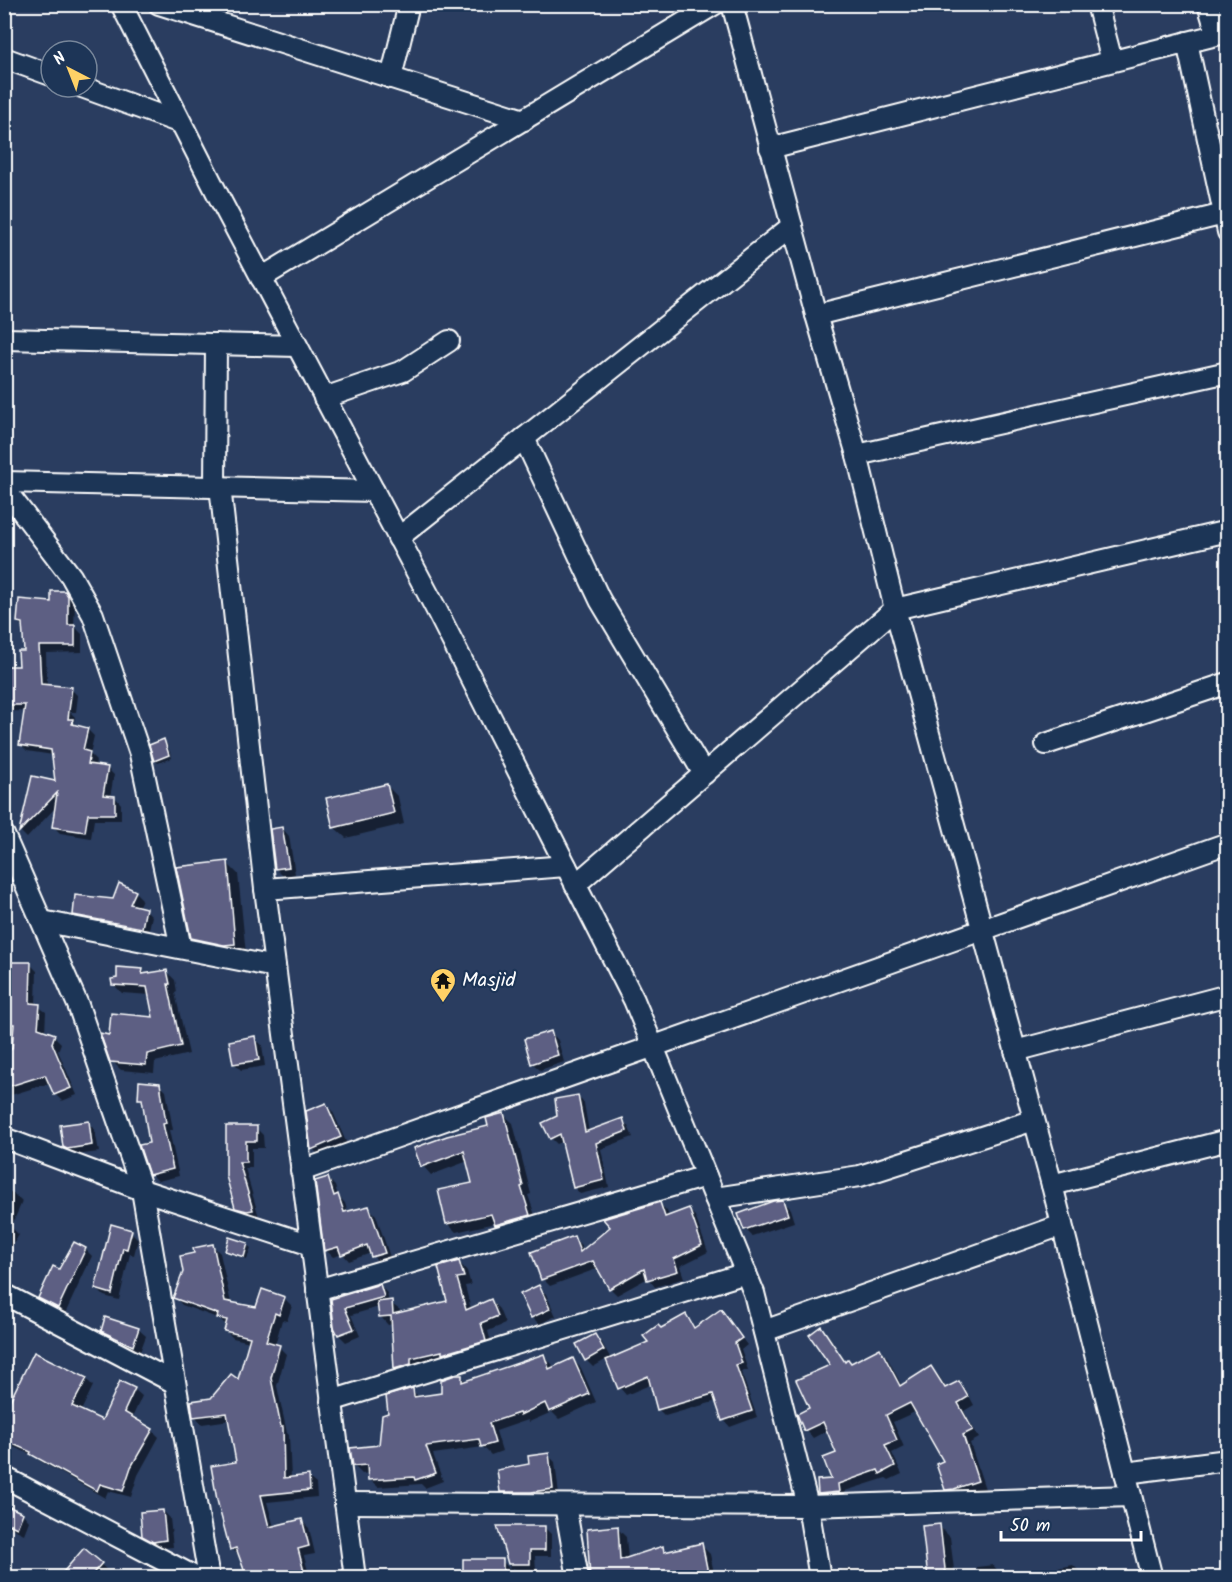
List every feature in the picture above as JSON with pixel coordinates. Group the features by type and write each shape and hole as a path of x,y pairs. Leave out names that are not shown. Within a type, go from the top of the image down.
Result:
{"street":[{"path":"121,4 261,278 398,537 634,1000 754,1293 808,1506 820,1578"},
{"path":"159,4 524,120"},
{"path":"391,78 409,4"},
{"path":"261,278 715,4"},
{"path":"732,4 816,315 857,455 895,609 1052,1185 1152,1578"},
{"path":"1097,4 1112,61"},
{"path":"770,148 1222,33 1208,4"},
{"path":"816,315 1226,220 1187,42"},
{"path":"4,58 39,71"},
{"path":"99,93 181,123"},
{"path":"398,537 792,225"},
{"path":"4,339 297,346"},
{"path":"324,398 402,371 449,341"},
{"path":"216,344 218,486 265,889 355,1578"},
{"path":"857,455 1227,372"},
{"path":"524,438 600,600 704,774"},
{"path":"4,482 374,491"},
{"path":"4,488 71,576 93,615 140,754 180,948"},
{"path":"575,885 895,609 1227,531"},
{"path":"1046,744 1227,683"},
{"path":"4,835 78,1005 142,1190 209,1578"},
{"path":"302,1171 1227,843"},
{"path":"265,889 566,866"},
{"path":"42,921 275,967"},
{"path":"1015,1050 1227,995"},
{"path":"715,1198 860,1176 1034,1120"},
{"path":"4,1138 142,1190 311,1245"},
{"path":"1052,1185 1227,1140"},
{"path":"317,1290 706,1176"},
{"path":"764,1331 1062,1225"},
{"path":"331,1401 746,1273"},
{"path":"4,1294 175,1383"},
{"path":"1125,1473 1227,1460"},
{"path":"4,1477 197,1578"},
{"path":"345,1503 808,1506 1131,1496"},
{"path":"565,1505 578,1578"}],"building":[{"path":"51,591 65,591 68,596 68,625 75,625 75,646 39,646 41,684 72,687 68,719 73,719 72,724 88,728 83,750 90,752 88,764 108,767 103,795 115,796 115,814 88,814 85,832 52,827 57,793 19,832 32,776 55,781 51,750 19,745 25,705 4,705 4,666 19,666 18,651 24,651 22,623 17,622 19,599 51,602"},
{"path":"164,739 169,755 154,761 149,745"},
{"path":"387,784 394,813 333,828 326,798"},
{"path":"282,827 289,867 275,869 270,829"},
{"path":"228,861 235,944 224,945 191,938 176,867"},
{"path":"119,883 136,891 130,904 146,908 142,928 73,915 75,895 113,899"},
{"path":"11,962 31,962 30,1003 40,1004 38,1028 55,1034 52,1043 71,1088 54,1095 45,1075 4,1088 4,1051 12,1049 14,1024 4,1024 4,995 11,995"},
{"path":"117,967 143,969 142,974 167,970 181,1046 147,1054 146,1065 110,1062 100,1033 109,1035 111,1013 153,1017 147,987 112,985 111,979 117,978"},
{"path":"551,1031 558,1055 531,1064 524,1039"},
{"path":"255,1036 259,1060 233,1064 229,1041"},
{"path":"139,1081 160,1083 166,1123 163,1124 173,1169 149,1175 139,1145 149,1143 142,1099 138,1099"},
{"path":"578,1095 585,1132 623,1118 627,1131 596,1143 604,1180 573,1188 560,1134 550,1139 542,1123 557,1116 555,1099"},
{"path":"326,1103 341,1137 311,1150 306,1111"},
{"path":"504,1113 523,1186 521,1187 530,1215 495,1225 491,1214 446,1224 438,1190 472,1183 464,1151 421,1167 414,1148 447,1136 488,1126 486,1118"},
{"path":"89,1121 92,1145 67,1149 63,1147 60,1125"},
{"path":"226,1126 257,1126 257,1141 246,1141 246,1162 239,1162 253,1210 235,1208 226,1176"},
{"path":"328,1177 334,1196 338,1194 344,1212 369,1206 385,1253 371,1257 367,1245 341,1255 338,1247 324,1251 315,1181"},
{"path":"783,1200 788,1215 744,1230 738,1214 773,1201"},
{"path":"660,1202 665,1217 689,1208 702,1245 674,1259 678,1271 647,1280 644,1269 609,1289 593,1261 541,1280 531,1252 574,1236 580,1252 610,1227 603,1219"},
{"path":"111,1224 132,1230 127,1249 123,1248 112,1294 95,1289"},
{"path":"229,1237 248,1243 244,1257 225,1251"},
{"path":"74,1242 86,1248 58,1308 38,1298 53,1266 59,1269"},
{"path":"213,1244 225,1301 256,1307 262,1289 285,1297 279,1315 275,1313 266,1341 280,1345 271,1378 281,1427 283,1427 284,1478 309,1475 310,1490 261,1495 269,1527 302,1519 309,1546 298,1549 305,1575 297,1578 247,1578 236,1548 230,1550 211,1466 236,1462 227,1413 193,1417 191,1401 211,1398 231,1374 238,1379 250,1337 224,1331 227,1320 217,1318 218,1314 173,1298 183,1272 180,1256 194,1253 193,1248"},
{"path":"459,1261 464,1277 457,1278 466,1310 491,1299 498,1316 481,1323 486,1341 442,1354 442,1351 411,1358 411,1364 394,1369 391,1316 379,1317 377,1302 392,1300 393,1314 447,1301 438,1267"},
{"path":"380,1284 384,1297 345,1308 354,1329 338,1335 334,1327 331,1299"},
{"path":"539,1285 550,1309 531,1318 520,1294"},
{"path":"721,1309 742,1338 735,1343 742,1363 736,1365 752,1411 722,1421 713,1394 657,1410 648,1376 618,1389 606,1360 648,1342 643,1336 658,1325 661,1328 686,1314 694,1328"},
{"path":"105,1317 139,1328 133,1346 101,1331"},
{"path":"821,1326 845,1362 848,1359 851,1363 880,1348 900,1386 931,1366 945,1388 959,1381 968,1397 958,1403 973,1430 963,1435 978,1481 945,1490 936,1464 943,1461 910,1403 886,1415 897,1440 885,1445 895,1466 880,1474 878,1470 838,1484 839,1492 818,1494 817,1480 831,1479 823,1458 836,1453 823,1422 804,1431 797,1414 809,1408 796,1380 830,1365 809,1335"},
{"path":"595,1334 604,1350 585,1361 576,1344"},
{"path":"34,1352 87,1378 72,1406 102,1420 120,1381 135,1388 124,1412 153,1429 131,1467 123,1491 100,1484 97,1491 30,1454 31,1452 4,1440 4,1413"},
{"path":"544,1354 549,1369 573,1358 589,1394 549,1412 545,1403 520,1415 519,1413 489,1423 495,1443 481,1447 479,1439 426,1446 436,1473 415,1480 414,1477 368,1480 367,1465 353,1466 350,1448 379,1445 382,1415 388,1413 386,1396 413,1388 414,1397 441,1393 441,1380 462,1375 462,1382"},
{"path":"549,1453 553,1489 500,1492 497,1470 529,1464 528,1456"},
{"path":"10,1507 23,1513 17,1528 4,1522"},
{"path":"163,1510 166,1540 153,1542 142,1536 140,1512"},
{"path":"940,1524 946,1578 928,1578 922,1526"},
{"path":"497,1526 545,1526 545,1550 530,1550 530,1564 508,1564"},
{"path":"618,1526 620,1560 663,1546 664,1552 702,1543 709,1578 590,1578 587,1529"},
{"path":"84,1548 102,1563 89,1578 58,1578"},
{"path":"463,1559 503,1559 503,1578 463,1578"}],"place":[{"name":"Masjid","path":"443,1004"}]}
